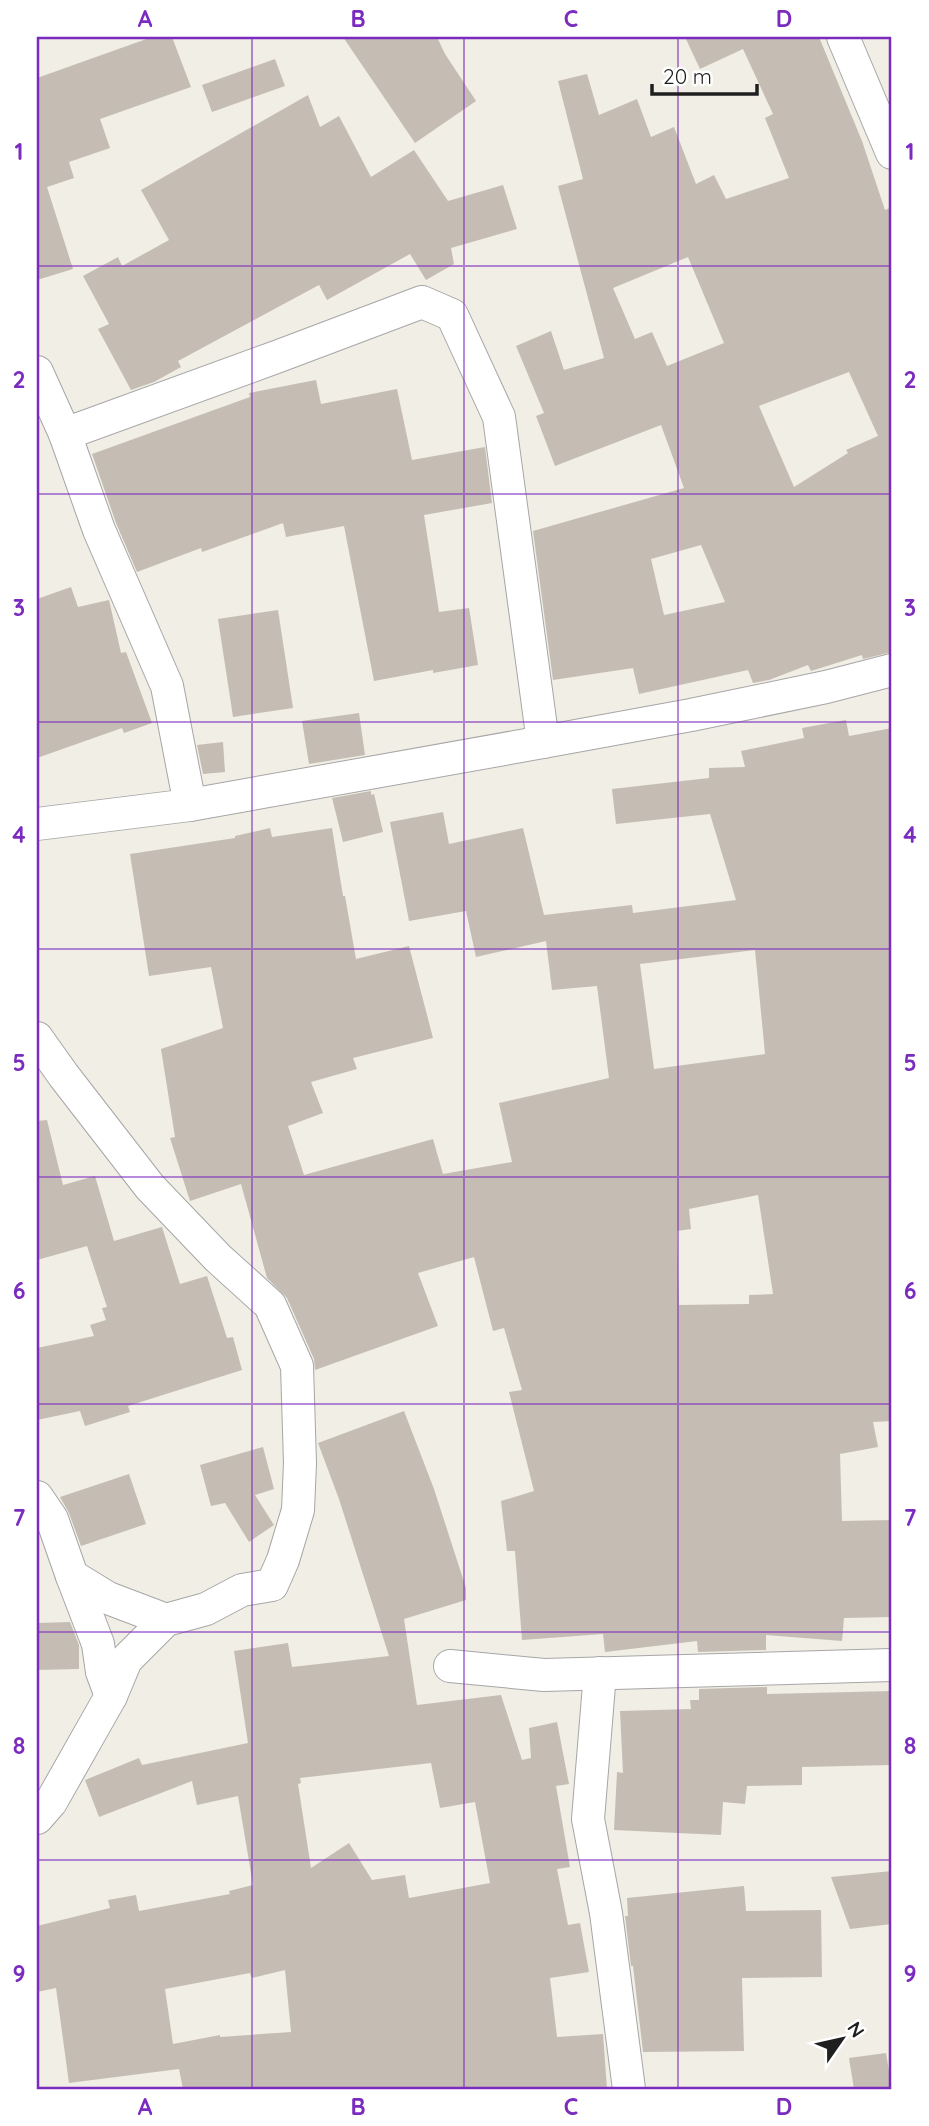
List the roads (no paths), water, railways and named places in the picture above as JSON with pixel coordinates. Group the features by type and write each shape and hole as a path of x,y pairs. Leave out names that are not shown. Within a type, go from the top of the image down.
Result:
{"street":[{"path":"843,37 892,153"},
{"path":"65,434 422,302 452,315 499,417 543,742"},
{"path":"37,372 65,434 99,530 167,686 190,805"},
{"path":"37,824 190,805 543,742 691,715 826,687 892,670"},
{"path":"37,1038 150,1187 218,1258 270,1305 297,1366 300,1429 298,1510 283,1560 272,1584 242,1590 206,1609 166,1620 127,1660 111,1696 51,1802 37,1818"},
{"path":"37,1497 52,1519 98,1644 102,1672 111,1696"},
{"path":"72,1576 107,1598 166,1620"},
{"path":"450,1667 544,1675 892,1665"},
{"path":"600,1673 589,1819 606,1913 629,2089"}]}
